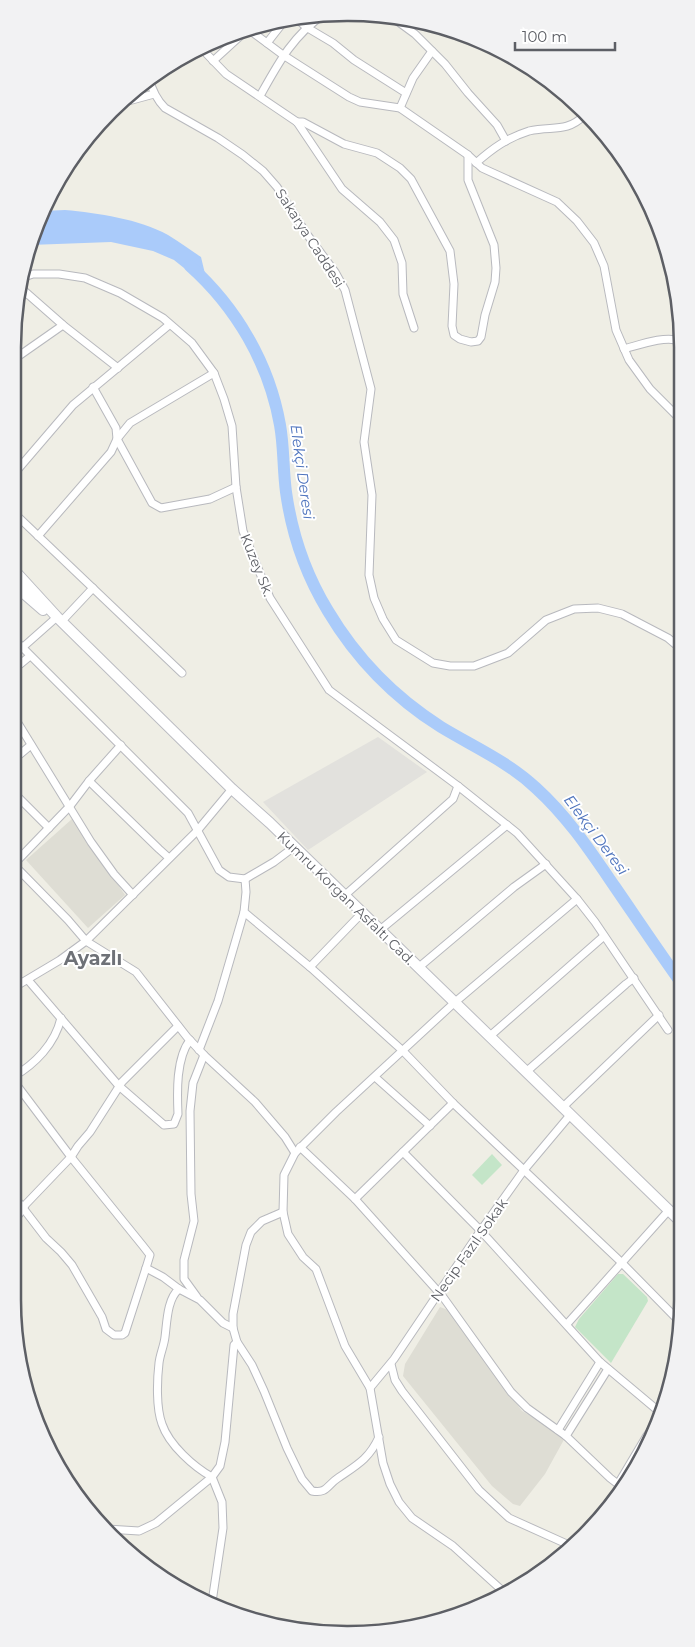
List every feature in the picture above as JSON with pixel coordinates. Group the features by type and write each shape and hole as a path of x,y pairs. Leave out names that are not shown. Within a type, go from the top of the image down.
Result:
{"main road":[{"name":"Kumru Korgan Asfaltı Cad.","path":"21,579 59,619 232,789 270,823 674,1215"},
{"path":"21,591 46,612 59,619"}],"street":[{"path":"260,96 283,55 311,23"},
{"path":"303,24 406,93"},
{"path":"406,27 416,34 445,64 497,125 506,141"},
{"path":"267,43 278,29"},
{"path":"256,35 283,55 360,102 400,108 468,155 482,168 557,202 577,221 594,243 604,266 616,330 629,360 650,389 674,413"},
{"path":"213,61 233,42"},
{"path":"400,108 406,93 432,51"},
{"path":"206,54 226,74 297,122 342,189 380,222 394,240 402,263 403,294 414,328"},
{"name":"Sakarya Caddesi","path":"152,87 154,94 165,108 224,142 264,171 335,272 345,290 370,389 364,442 372,495 369,575 374,598 383,619 396,640 434,663 450,666 474,666 508,653 546,620 574,609 598,608 622,614 668,638 674,644"},
{"path":"136,99 154,94"},
{"path":"476,163 498,144 530,131 568,126 576,124 580,120"},
{"path":"297,122 303,122 344,144 377,153 400,168 410,179 450,251 454,284 452,326 454,335 460,339 472,342 478,341 481,337 485,315 495,282 496,268 494,245 468,180 468,155"},
{"name":"Kuzey Sk.","path":"30,275 59,274 85,278 120,293 162,318 192,343 214,373 232,426 236,487 243,531 270,598 329,690 458,786 517,833 577,899 595,922 668,1030"},
{"path":"26,293 63,325 118,368"},
{"path":"21,354 63,325"},
{"path":"21,465 73,405 169,325"},
{"path":"624,349 674,339"},
{"path":"38,536 111,452 117,439 130,423 214,373"},
{"path":"93,387 116,428 117,439 152,503 161,508 210,499 236,487"},
{"path":"21,520 182,673"},
{"path":"93,588 59,619 22,648 188,813 219,870 229,876 245,879 274,862 294,847"},
{"path":"21,663 30,656"},
{"path":"21,730 114,874 133,895"},
{"path":"21,752 30,745"},
{"path":"21,856 70,806 121,745"},
{"path":"89,781 158,850 169,858"},
{"path":"344,896 453,799 458,786"},
{"path":"21,984 60,960 86,941 197,831 232,789"},
{"path":"21,801 49,828"},
{"path":"380,930 508,825"},
{"path":"418,968 514,887 546,864"},
{"path":"21,872 86,941 136,972 201,1052 255,1102 298,1150 354,1199 443,1297 511,1392 527,1408 566,1436 617,1483"},
{"path":"233,1328 223,1323 200,1300 184,1279 184,1260 194,1221 191,1194 190,1111 194,1083 201,1052 244,912 245,879"},
{"path":"499,1588 453,1546 412,1518 399,1502 383,1463 370,1388 345,1346 316,1269 303,1257 288,1234 283,1212 284,1174 298,1150 375,1076 454,1003 577,899"},
{"path":"244,912 310,967 403,1051 453,1102 621,1262 673,1315"},
{"path":"310,967 362,913"},
{"path":"490,1036 604,936"},
{"path":"526,1072 634,978"},
{"path":"28,980 119,1086 164,1125 174,1124 178,1114 179,1070 185,1046 190,1040"},
{"path":"563,1107 659,1015"},
{"path":"21,1071 50,1045 61,1018"},
{"path":"21,1212 26,1204 71,1157 90,1132 119,1086 142,1060 178,1026"},
{"path":"375,1076 430,1126"},
{"path":"21,1090 71,1157 150,1255 125,1333 114,1335 106,1329 102,1318 72,1265 21,1207"},
{"path":"354,1199 453,1102"},
{"name":"Necip Fazıl Sokak","path":"370,1388 391,1364 524,1170 571,1114"},
{"path":"403,1152 481,1231 600,1362 655,1408"},
{"path":"567,1324 669,1210"},
{"path":"283,1212 262,1220 251,1232 246,1245 233,1314 233,1328 237,1342 252,1365 274,1420 302,1479 312,1491 320,1492 358,1465 369,1454 379,1437"},
{"path":"146,1268 200,1300"},
{"path":"179,1289 174,1293 170,1305 159,1362 158,1394 162,1424 172,1441 198,1469 212,1477 222,1502 223,1528 213,1596"},
{"path":"117,1530 139,1531 156,1523 212,1477 220,1466 225,1442 234,1345 237,1342"},
{"path":"558,1430 600,1362"},
{"path":"391,1364 395,1380 402,1391 480,1490 509,1518 565,1543"},
{"path":"566,1436 608,1369"}],"shaded area":[{"path":"378,737 427,772 308,850 263,802"},
{"path":"72,819 125,895 88,928 26,860"},
{"path":"440,1307 448,1310 522,1411 566,1436 545,1474 520,1506 513,1504 492,1486 403,1376 405,1364"}],"green space":[{"path":"492,1154 502,1165 482,1185 472,1175"},
{"path":"618,1274 623,1274 647,1297 648,1301 611,1363 575,1327 579,1319"}],"water":[{"path":"52,211 91,213 131,221 157,229 201,257 206,278 194,276 174,260 153,251 111,242 38,245"}],"waterway":[{"name":"Elekçi Deresi","path":"190,266 222,299 236,318 259,358 275,402 280,425 286,492 296,539 313,583 339,628 364,661 392,690 424,716 514,770 548,799 588,848 674,972"}],"district":[{"name":"Ayazlı","path":"93,958"}]}
